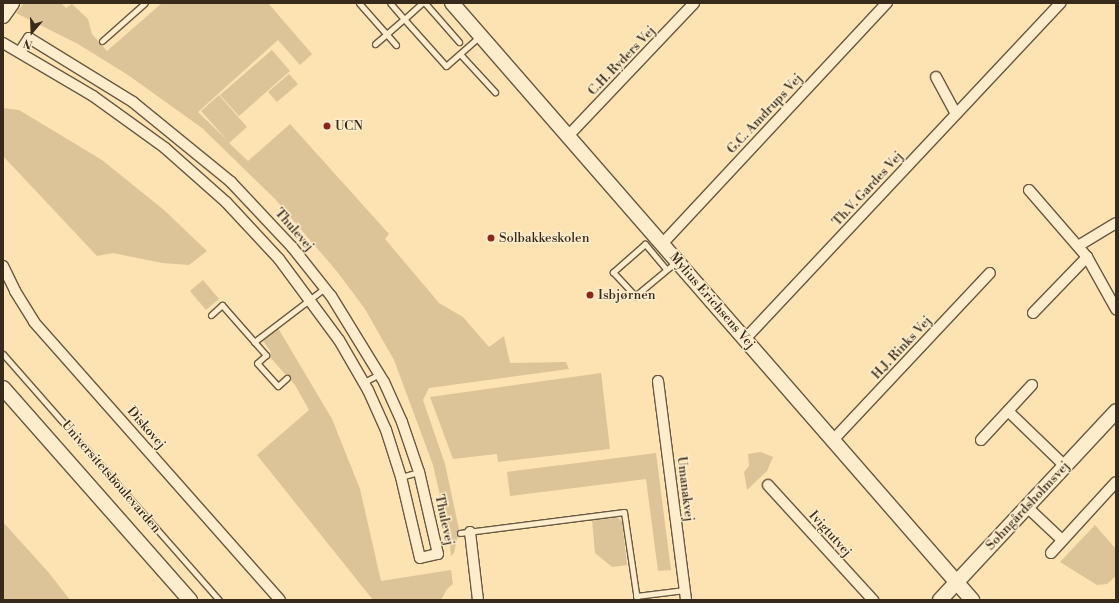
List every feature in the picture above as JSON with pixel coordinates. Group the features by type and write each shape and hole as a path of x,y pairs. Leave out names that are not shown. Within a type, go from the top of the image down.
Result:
{"street":[{"path":"3,16 12,3"},
{"name":"Mylius Erichsens Vej","path":"452,3 662,244 672,265 745,339 972,600"},
{"name":"C.H. Ryders Vej","path":"568,136 694,3"},
{"name":"G.C. Amdrups Vej","path":"662,244 887,3"},
{"name":"Th.V. Gardes Vej","path":"745,339 1060,3"},
{"name":"Thulevej","path":"3,43 93,96 173,155 246,222 310,299 364,382 386,430 401,477 420,558 438,554 419,472 402,422 380,374 325,288 259,210 184,141 103,82 29,38 20,52"},
{"path":"936,77 956,114"},
{"path":"93,96 103,82"},
{"path":"173,155 184,141"},
{"path":"1029,190 1087,257 1116,309"},
{"name":"Thulevej","path":"246,222 259,210"},
{"path":"1078,246 1116,223"},
{"path":"1033,313 1087,257"},
{"name":"Diskovej","path":"3,266 14,291 34,322 280,600"},
{"name":"H.J. Rinks Vej","path":"834,440 990,273"},
{"name":"Umanakvej","path":"658,381 686,595"},
{"path":"982,440 1032,385"},
{"name":"Universitetsboulevarden","path":"3,388 190,600"},
{"path":"1008,411 1066,466"},
{"name":"Sohngårdsholmsvej","path":"940,600 1116,411"},
{"path":"1051,553 1116,482"},
{"name":"Ivigtutvej","path":"768,485 873,600"},
{"path":"1026,506 1062,540"},
{"path":"465,532 478,600"}],"lane":[{"path":"102,40 145,3"},
{"path":"359,3 396,45"},
{"path":"390,3 446,66 481,36"},
{"path":"375,44 423,3 459,42"},
{"path":"460,54 495,92"},
{"path":"645,244 672,265 635,296 613,272 645,244"},
{"path":"254,342 325,288"},
{"path":"211,315 222,305 266,355 257,362 278,386 287,378"},
{"name":"Universitetsboulevarden","path":"3,354 219,600"},
{"path":"364,382 380,374"},
{"path":"401,477 419,472"},
{"path":"465,532 624,512 636,598 686,595"}],"shaded area":[{"path":"24,3 61,3 66,8 72,4 88,19 92,34 107,51 162,3 268,3 312,54 300,65 278,40 198,112 227,140 201,111 219,95 247,127 229,143 248,161 290,124 389,234 385,239 439,303 463,317 489,347 504,336 510,363 566,362 569,369 429,388 423,400 445,464 459,529 454,553 451,556 449,535 433,465 394,360 365,309 339,274 275,199 202,128 128,75 78,44 16,13"},
{"path":"272,50 290,71 239,116 220,95"},
{"path":"289,74 298,84 277,102 268,92"},
{"path":"3,108 19,110 102,160 164,210 207,251 189,265 162,263 113,253 97,256 3,156"},
{"path":"203,280 219,299 206,310 190,291"},
{"path":"278,328 332,419 360,489 381,581 451,570 453,584 447,589 441,600 373,600 257,455 309,410 295,385 269,356 271,352 263,341"},
{"path":"601,373 610,449 498,462 497,454 453,459 430,397"},
{"path":"761,452 773,457 767,471 747,490 744,472 749,466 748,454"},
{"path":"656,453 671,570 658,571 646,479 510,496 507,472"},
{"path":"617,517 622,521 627,565 612,567 595,553 592,520"},
{"path":"3,522 49,573 70,600 3,600"},
{"path":"1095,525 1116,549 1116,576 1107,584 1097,585 1060,562"}],"place":[{"name":"UCN","path":"327,126"},
{"name":"Solbakkeskolen","path":"491,238"},
{"name":"Isbjørnen","path":"590,295"}]}
